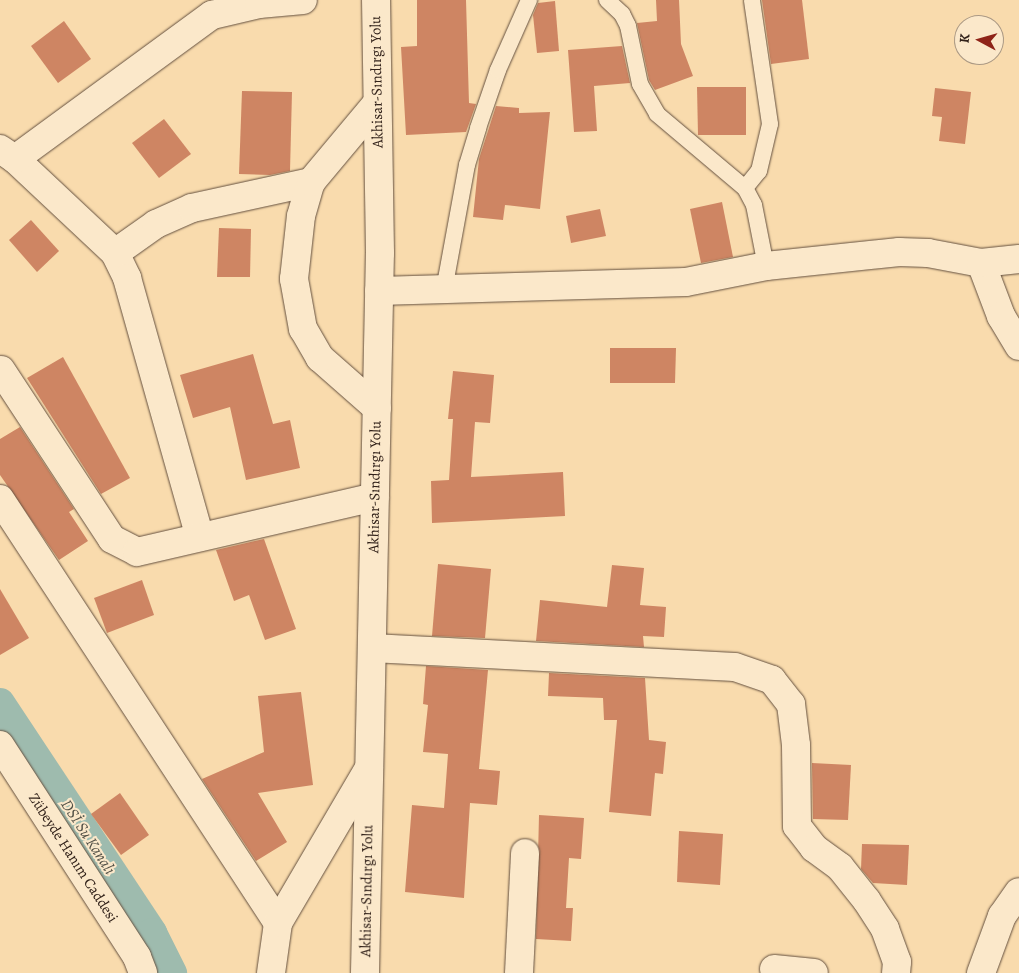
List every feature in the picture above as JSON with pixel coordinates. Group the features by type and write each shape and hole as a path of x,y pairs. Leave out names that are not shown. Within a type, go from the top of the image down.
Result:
{"street":[{"path":"200,537 127,278 115,253 8,154 212,15 259,4 303,0"},
{"name":"Akhisar-Sındırgı Yolu","path":"365,973 379,291 376,0"},
{"path":"376,408 320,358 303,329 294,279 301,216 311,182 378,103"},
{"path":"115,253 156,224 192,208 311,182"},
{"path":"379,291 686,282 766,266 899,252 928,253 981,263 1019,259"},
{"path":"981,263 1001,316 1019,346"},
{"path":"1,370 112,540 137,552 375,497"},
{"path":"0,499 278,923"},
{"path":"372,648 735,667 772,680 791,704 796,745 797,826 814,848 840,867 867,901 884,929 896,962 896,973"},
{"name":"Zübeyde Hanım Caddesi","path":"0,745 137,957 143,973"},
{"path":"271,973 278,923 369,768"},
{"path":"519,973 525,852"},
{"path":"981,973 1002,916 1019,892"},
{"path":"774,968 814,973"}],"lane":[{"path":"444,290 467,165 478,128 508,45 529,0"},
{"path":"607,0 622,14 628,26 640,84 657,114 745,188 754,205 766,266"},
{"path":"745,188 758,171 770,124 752,0"}],"building":[{"path":"417,0 466,0 469,103 476,104 466,132 406,135 401,47 417,46"},
{"path":"656,0 679,0 681,44 693,76 655,90 649,80 637,23 657,21"},
{"path":"762,0 802,0 809,59 771,64"},
{"path":"555,1 559,51 537,53 533,15 538,3"},
{"path":"64,21 91,59 58,83 31,46"},
{"path":"622,46 630,83 594,86 597,131 574,132 568,50"},
{"path":"697,87 746,87 746,135 698,135"},
{"path":"935,88 971,92 965,144 939,141 942,117 932,116"},
{"path":"242,91 292,92 290,171 270,175 239,174"},
{"path":"496,106 519,108 519,113 550,112 540,209 505,205 503,220 473,217 479,159"},
{"path":"164,119 191,154 159,178 132,143"},
{"path":"722,202 733,257 701,263 690,209"},
{"path":"600,209 606,236 571,243 566,216"},
{"path":"31,220 59,251 37,272 9,240"},
{"path":"219,228 251,229 250,277 217,277"},
{"path":"610,348 676,348 675,383 610,383"},
{"path":"253,354 273,424 290,420 300,468 246,480 230,407 193,418 180,375"},
{"path":"63,357 130,478 101,494 27,378"},
{"path":"453,371 494,375 490,423 475,422 471,477 563,472 565,516 432,523 431,481 449,480 453,419 448,419"},
{"path":"20,427 74,509 69,512 88,541 59,560 0,475 0,439"},
{"path":"264,539 296,629 265,640 249,595 234,601 216,550"},
{"path":"438,564 491,569 485,638 432,636"},
{"path":"612,565 644,568 640,605 666,607 664,637 643,636 644,647 536,641 540,600 607,607"},
{"path":"142,580 154,615 107,633 94,598"},
{"path":"0,589 29,638 0,655"},
{"path":"426,666 488,670 479,769 500,771 497,805 470,803 464,898 405,892 412,805 444,808 448,754 423,752 428,705 423,704"},
{"path":"549,673 645,678 649,740 666,742 663,774 655,773 651,816 609,812 617,720 604,720 603,698 548,696"},
{"path":"301,692 313,785 258,793 287,842 256,861 202,779 264,752 258,696"},
{"path":"812,763 851,765 848,820 813,819"},
{"path":"120,793 149,835 121,855 91,814"},
{"path":"539,815 584,818 581,859 569,858 566,908 573,908 571,941 536,939"},
{"path":"679,831 723,834 720,885 677,882"},
{"path":"862,844 909,845 907,885 873,883 861,869"}],"waterway":[{"name":"DSİ Su Kanalı","path":"0,703 152,933 172,973"}]}
